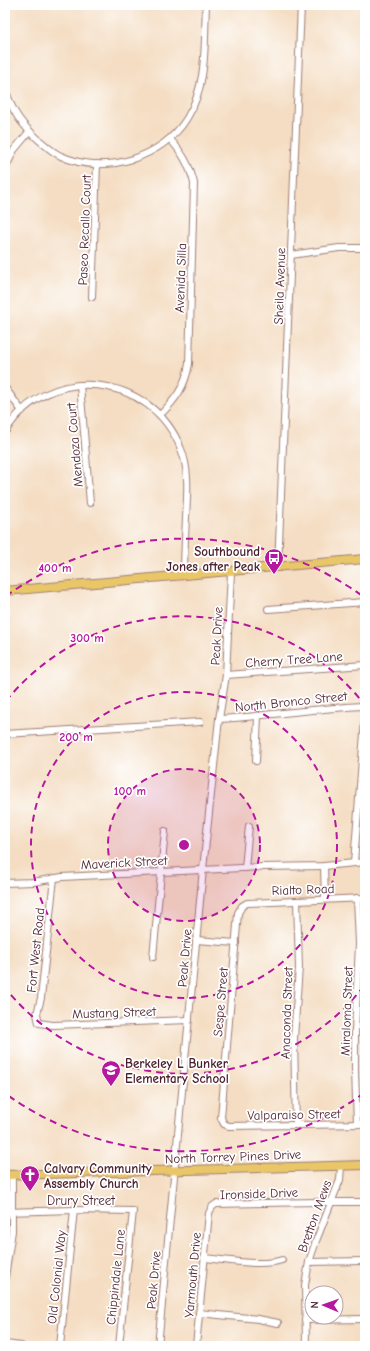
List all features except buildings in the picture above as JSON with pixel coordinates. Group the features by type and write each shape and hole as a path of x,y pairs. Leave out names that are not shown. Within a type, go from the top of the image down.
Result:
{"main road":[{"path":"5,591 278,568 365,559"},
{"name":"North Torrey Pines Drive","path":"8,1174 365,1165"}],"street":[{"path":"5,88 9,102 23,125 45,146 61,156 80,163 97,164 120,162 137,158 149,153 170,139 187,118 195,104 202,77 206,5"},
{"name":"Sheila Avenue","path":"278,568 300,5"},
{"path":"5,169 14,150 29,132"},
{"name":"Avenida Silla","path":"160,415 174,401 187,374 189,364 194,183 190,168 185,158 170,139"},
{"name":"Paseo Recallo Court","path":"92,297 97,164"},
{"path":"291,255 339,248 365,248"},
{"path":"5,432 11,422 22,410 40,398 62,388 80,385 93,384 115,388 133,395 154,409 170,427 178,440 186,468 187,497 184,576"},
{"name":"Mendoza Court","path":"80,385 90,503"},
{"path":"5,388 22,410"},
{"name":"Peak Drive","path":"158,1346 202,869 219,719 226,675 231,572"},
{"path":"268,609 365,602"},
{"name":"Cherry Tree Lane","path":"226,675 365,665"},
{"name":"North Bronco Street","path":"219,719 365,706"},
{"path":"256,761 258,716"},
{"path":"354,863 365,720"},
{"path":"5,734 200,722"},
{"path":"245,868 249,826"},
{"path":"153,957 165,831"},
{"name":"Maverick Street","path":"5,883 33,882 62,876 129,874 202,869 324,866 365,862"},
{"path":"324,866 325,900"},
{"name":"Fort West Road","path":"39,1023 38,1014 42,991 54,878"},
{"name":"Miraloma Street","path":"357,898 359,943 355,1032 357,1124"},
{"name":"Rialto Road","path":"242,906 247,903 365,898"},
{"name":"Anaconda Street","path":"296,1125 294,1038 299,967 297,901"},
{"name":"Sespe Street","path":"224,1124 221,1118 238,913 242,906"},
{"path":"196,940 236,943"},
{"name":"Mustang Street","path":"39,1023 53,1026 189,1020"},
{"name":"Valparaiso Street","path":"224,1124 229,1126 365,1124"},
{"name":"Bretton Mews","path":"306,1285 316,1241 340,1180 341,1166"},
{"path":"5,1277 12,1231 13,1212 8,1174"},
{"name":"Ironside Drive","path":"212,1207 216,1204 365,1202"},
{"name":"Yarmouth Drive","path":"196,1346 209,1213 212,1207"},
{"name":"Drury Street","path":"5,1212 74,1210 133,1211"},
{"name":"Old Colonial Way","path":"60,1346 74,1210"},
{"name":"Chippindale Lane","path":"119,1346 133,1211"},
{"path":"204,1258 262,1263 273,1263 282,1260"},
{"path":"310,1262 365,1260"},
{"path":"199,1313 258,1319 278,1323"},
{"path":"344,1319 365,1319"},
{"name":"Bretton Mews","path":"305,1325 306,1346"},
{"path":"5,1344 21,1346"}],"place":[{"name":"Southbound Jones after Peak","path":"274,575"},
{"name":"Berkeley L Bunker Elementary School","path":"111,1087"},
{"name":"Calvary Community Assembly Church","path":"30,1192"}]}
